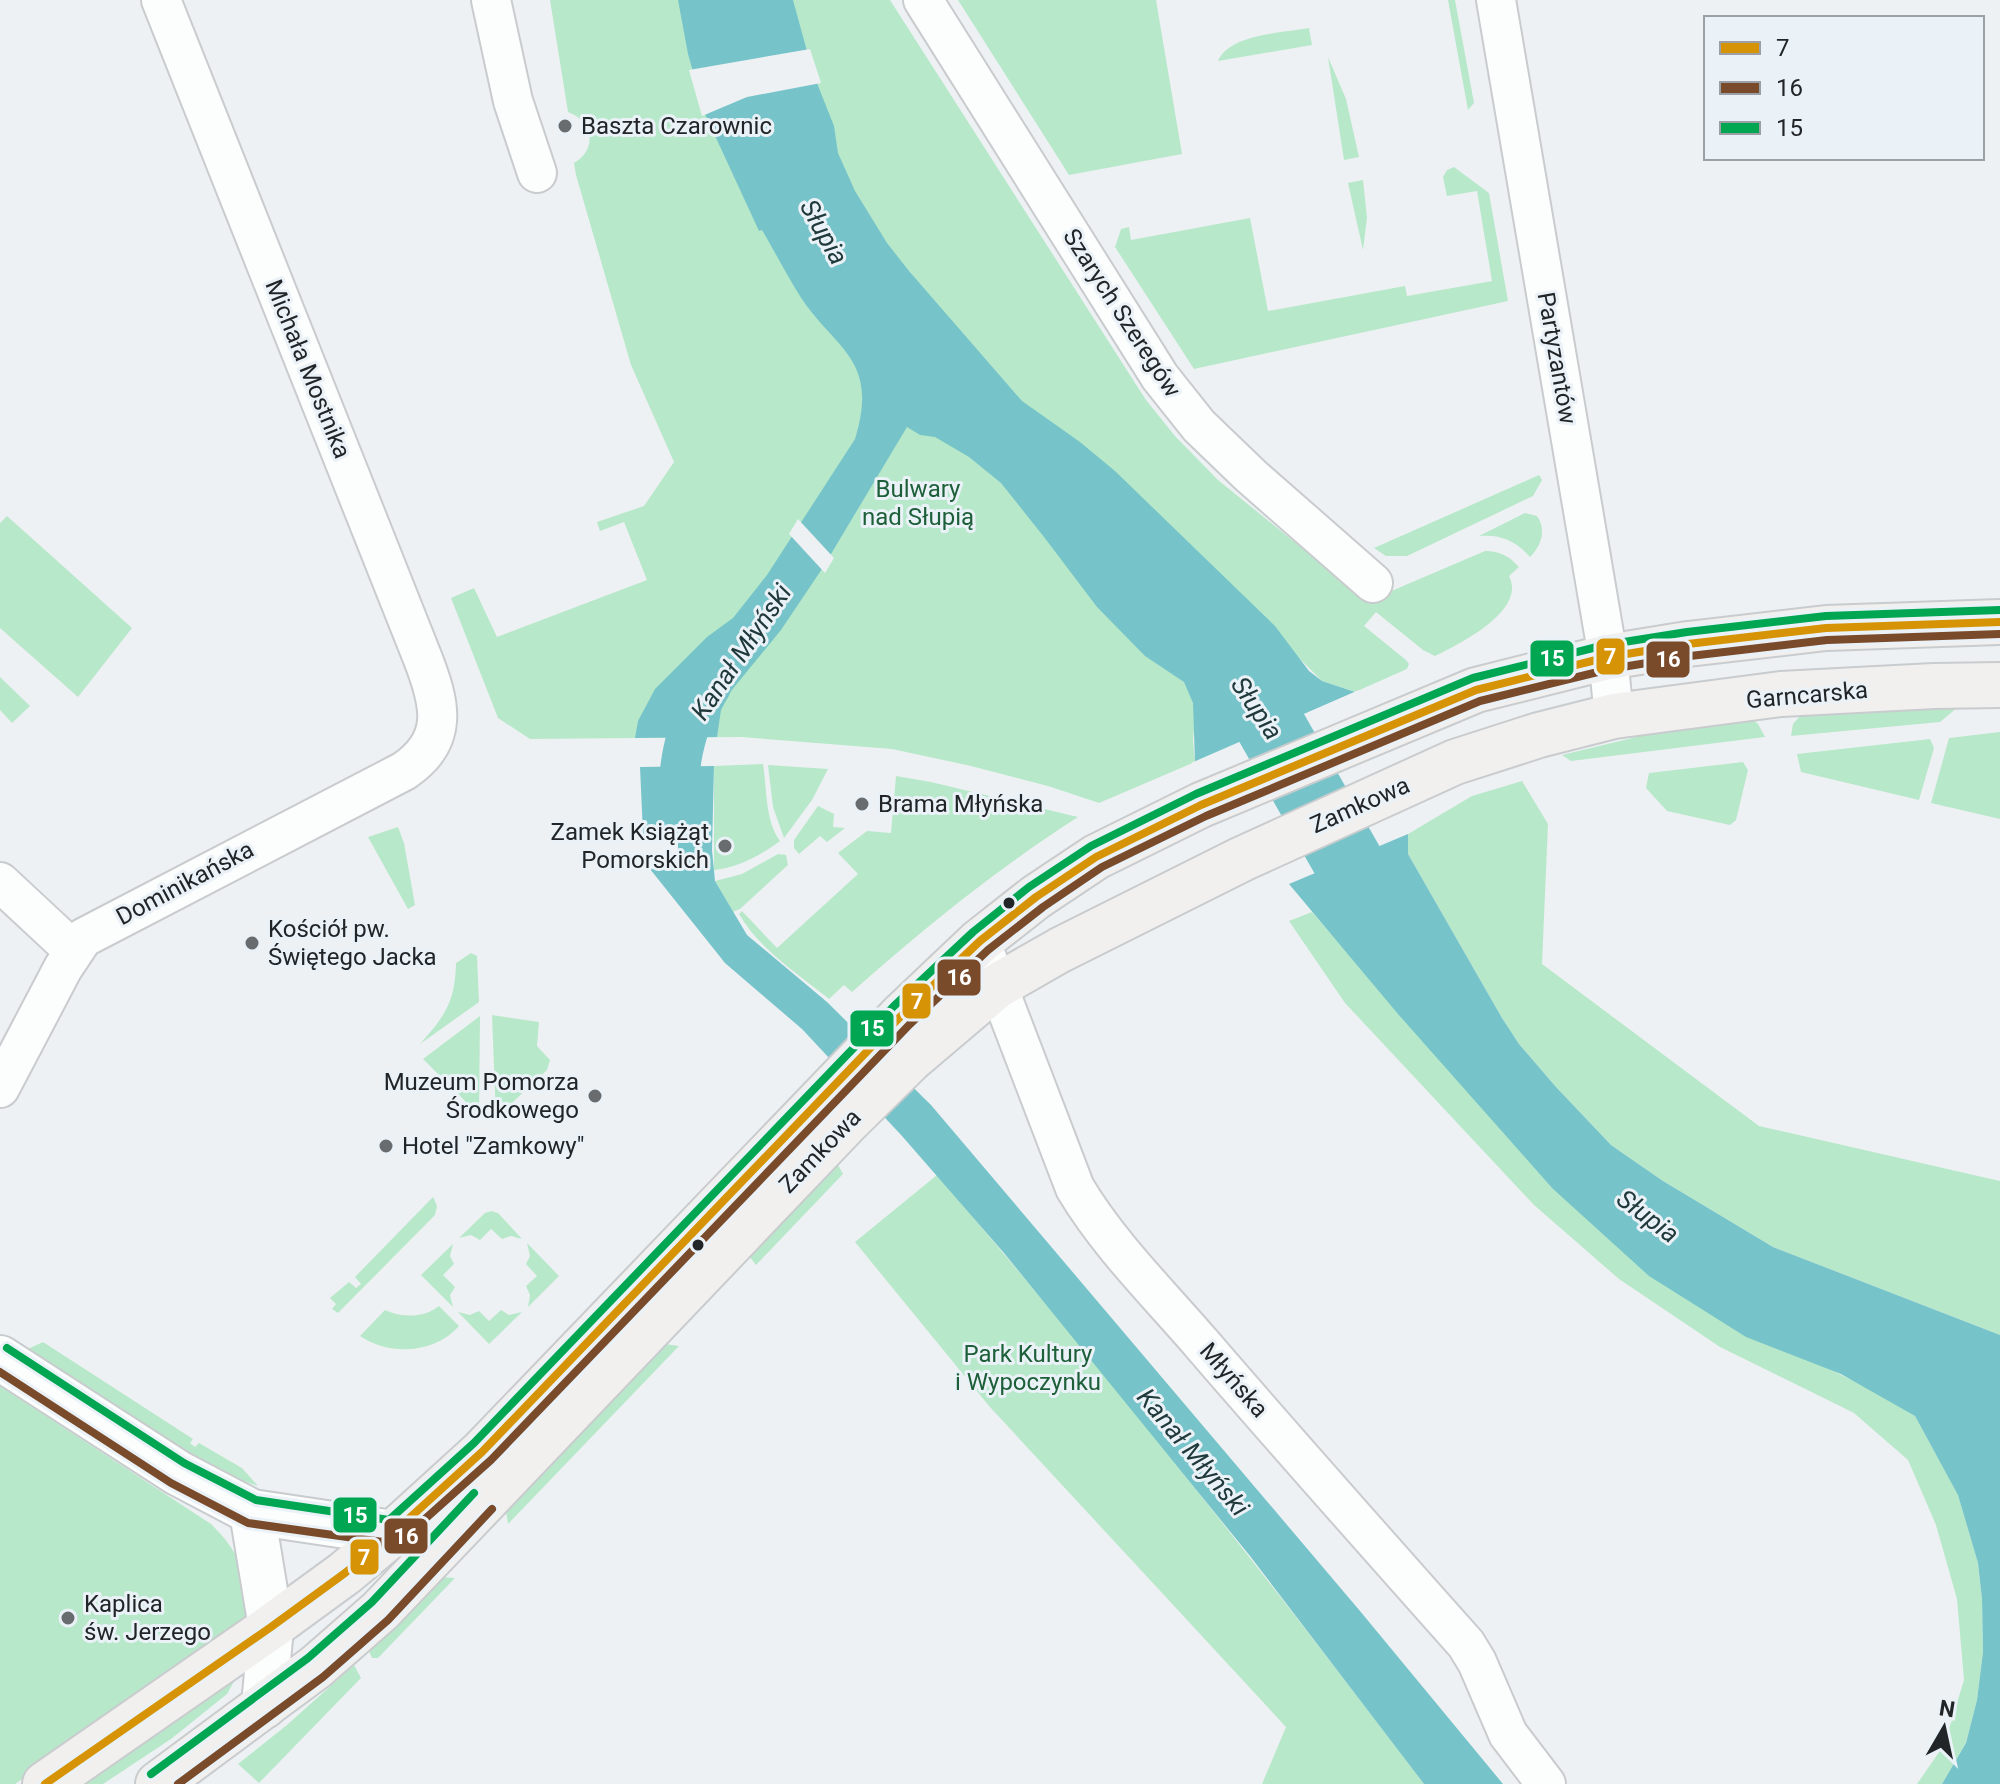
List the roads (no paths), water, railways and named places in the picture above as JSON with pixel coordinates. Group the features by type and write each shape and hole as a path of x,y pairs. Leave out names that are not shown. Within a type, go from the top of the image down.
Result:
{"main road":[{"path":"1608,657 1826,628 2000,622"},
{"name":"Zamkowa","path":"45,1784 271,1627 393,1533 482,1452 902,1015 980,941 1036,897 1096,857 1201,805 1476,690 1608,657"},
{"name":"Garncarska","path":"1614,716 1781,694 2000,685"},
{"name":"Zamkowa","path":"158,1784 316,1667 380,1611 847,1122 911,1059 997,986 1060,950 1242,859 1455,762 1539,735 1614,716"}],"street":[{"name":"Michała Mostnika","path":"161,0 434,686 438,723 432,742"},
{"path":"491,0 513,101 537,173"},
{"name":"Szarych Szeregów","path":"923,0 1160,377 1199,426 1373,583"},
{"name":"Partyzantów","path":"1496,0 1608,657 1614,716"},
{"name":"Dominikańska","path":"0,1088 73,950 89,933 404,771 415,764 432,742"},
{"path":"0,882 73,950"},
{"name":"Młyńska","path":"980,941 1069,1174 1083,1202 1231,1377 1466,1644 1508,1734 1546,1784"},
{"path":"0,1358 178,1473 252,1512 393,1533"},
{"path":"252,1512 271,1627 264,1706"}],"water":[{"path":"678,0 793,0 813,73 834,126 838,153 855,191 887,243 909,271 1022,401 1115,471 1275,626 1309,671 1322,681 1355,692 1195,762 1193,703 1184,682 1145,656 1097,607 1001,483 969,457 935,437 920,435 907,427 822,569 781,630 731,691 721,710 717,737 635,738 638,721 655,689 707,637 733,618 767,575 855,439 861,411 862,388 857,370 848,354 809,309 762,230 759,231 705,114 688,54"},
{"path":"714,766 712,850 715,881 747,935 827,1002 931,1105 1503,1784 1424,1784 1250,1556 1004,1253 902,1136 802,1029 725,963 650,869 678,869 678,834 643,834 640,767"},
{"path":"1408,834 1408,854 1502,1018 1519,1044 1611,1145 1663,1181 1773,1247 2000,1335 2000,1784 1942,1784 1966,1743 1977,1700 1983,1652 1982,1599 1978,1563 1958,1495 1915,1416 1841,1374 1746,1337 1649,1276 1552,1188 1398,1014 1289,884"}],"waterway":[{"name":"Słupia","path":"1212,651 1246,683 1394,942"},
{"name":"Kanał Młyński","path":"680,820 679,786 683,750 694,716 711,687"}],"place":[{"name":"Baszta Czarownic","path":"565,126"},
{"name":"Brama Młyńska","path":"862,804"},
{"name":"Zamek Książąt Pomorskich","path":"725,846"},
{"name":"Kościół pw. Świętego Jacka","path":"252,943"},
{"name":"Muzeum Pomorza Środkowego","path":"595,1096"},
{"name":"Hotel \"Zamkowy\"","path":"386,1146"},
{"name":"Kaplica św. Jerzego","path":"68,1618"}],"park label":[{"name":"Bulwary nad Słupią","path":"918,503"},
{"name":"Park Kultury i Wypoczynku","path":"1028,1368"}]}
